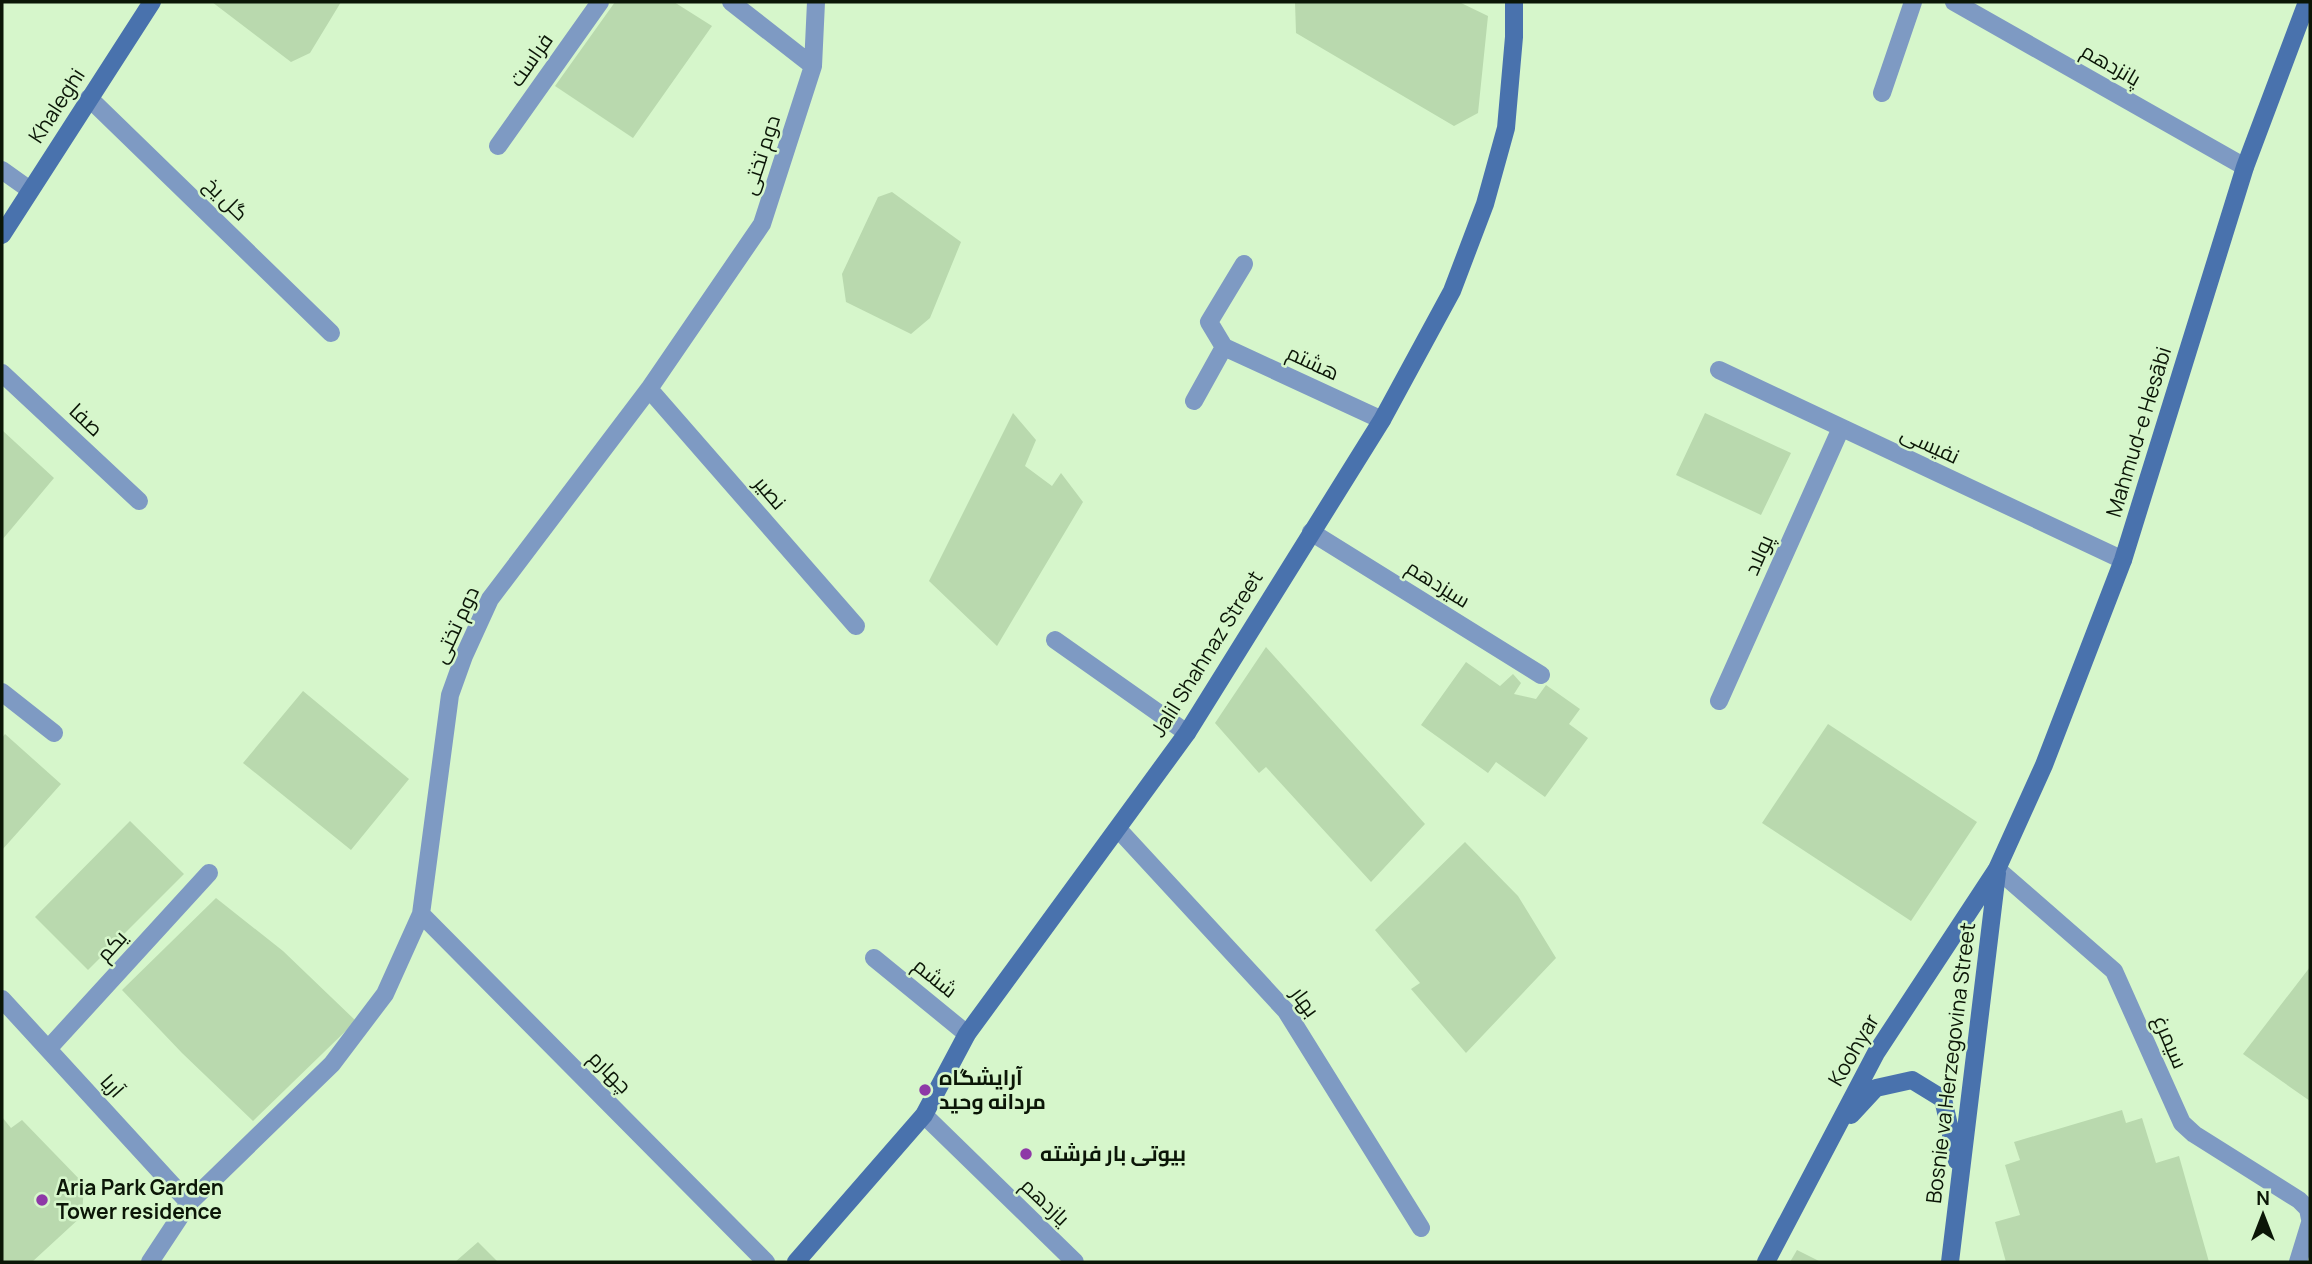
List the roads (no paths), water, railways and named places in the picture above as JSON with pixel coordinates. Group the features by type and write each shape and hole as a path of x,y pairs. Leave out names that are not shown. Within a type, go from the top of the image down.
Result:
{"street":[{"name":"Khaleghi","path":"2,234 152,2"},
{"name":"فراست","path":"498,146 600,2"},
{"path":"732,2 813,66"},
{"name":"دوم تختی","path":"150,1262 189,1203 332,1064 385,993 421,914 450,695 464,656 489,599 649,389 762,224 813,66 816,2"},
{"name":"Jalil Shahnaz Street","path":"796,1262 924,1115 967,1034 1187,733 1382,420 1452,291 1485,204 1506,128 1514,37 1514,2"},
{"path":"1882,93 1913,2"},
{"name":"پانزدهم","path":"1954,2 2245,167"},
{"name":"Mahmud-e Hesābi","path":"1997,869 2044,765 2123,560 2245,167 2307,2"},
{"name":"گل یخ","path":"89,98 331,333"},
{"path":"2,170 30,191"},
{"path":"1194,401 1224,347 1209,322 1244,264"},
{"name":"هشتم","path":"1224,347 1382,420"},
{"name":"نفیسی","path":"1719,370 2123,560"},
{"name":"صفا","path":"2,373 139,501"},
{"name":"نصیر","path":"649,389 856,626"},
{"name":"پولاد","path":"1719,701 1841,428"},
{"name":"سیزدهم","path":"1311,532 1541,675"},
{"path":"1055,640 1187,733"},
{"path":"2,692 54,733"},
{"name":"بهار","path":"1118,829 1286,1011 1420,1228"},
{"name":"Koohyar","path":"1766,1262 1876,1053 1997,869"},
{"name":"Bosnie va Herzegovina Street","path":"1950,1262 1997,869"},
{"name":"سیمرغ","path":"1997,869 2114,971 2182,1123 2194,1134 2299,1200 2308,1209 2310,1221 2298,1262"},
{"name":"یکم","path":"48,1049 209,873"},
{"name":"چهارم","path":"421,914 766,1262"},
{"name":"ششم","path":"874,958 967,1034"},
{"name":"آریا","path":"2,999 189,1203"},
{"path":"1834,1133 1876,1088 1912,1080 1943,1099 1961,1175"},
{"name":"یازدهم","path":"924,1115 1075,1262"}],"place":[{"name":"آرایشگاه مردانه وحید","path":"925,1090"},
{"name":"بیوتی بار فرشته","path":"1026,1154"},
{"name":"Aria Park Garden Tower residence","path":"42,1200"}]}
